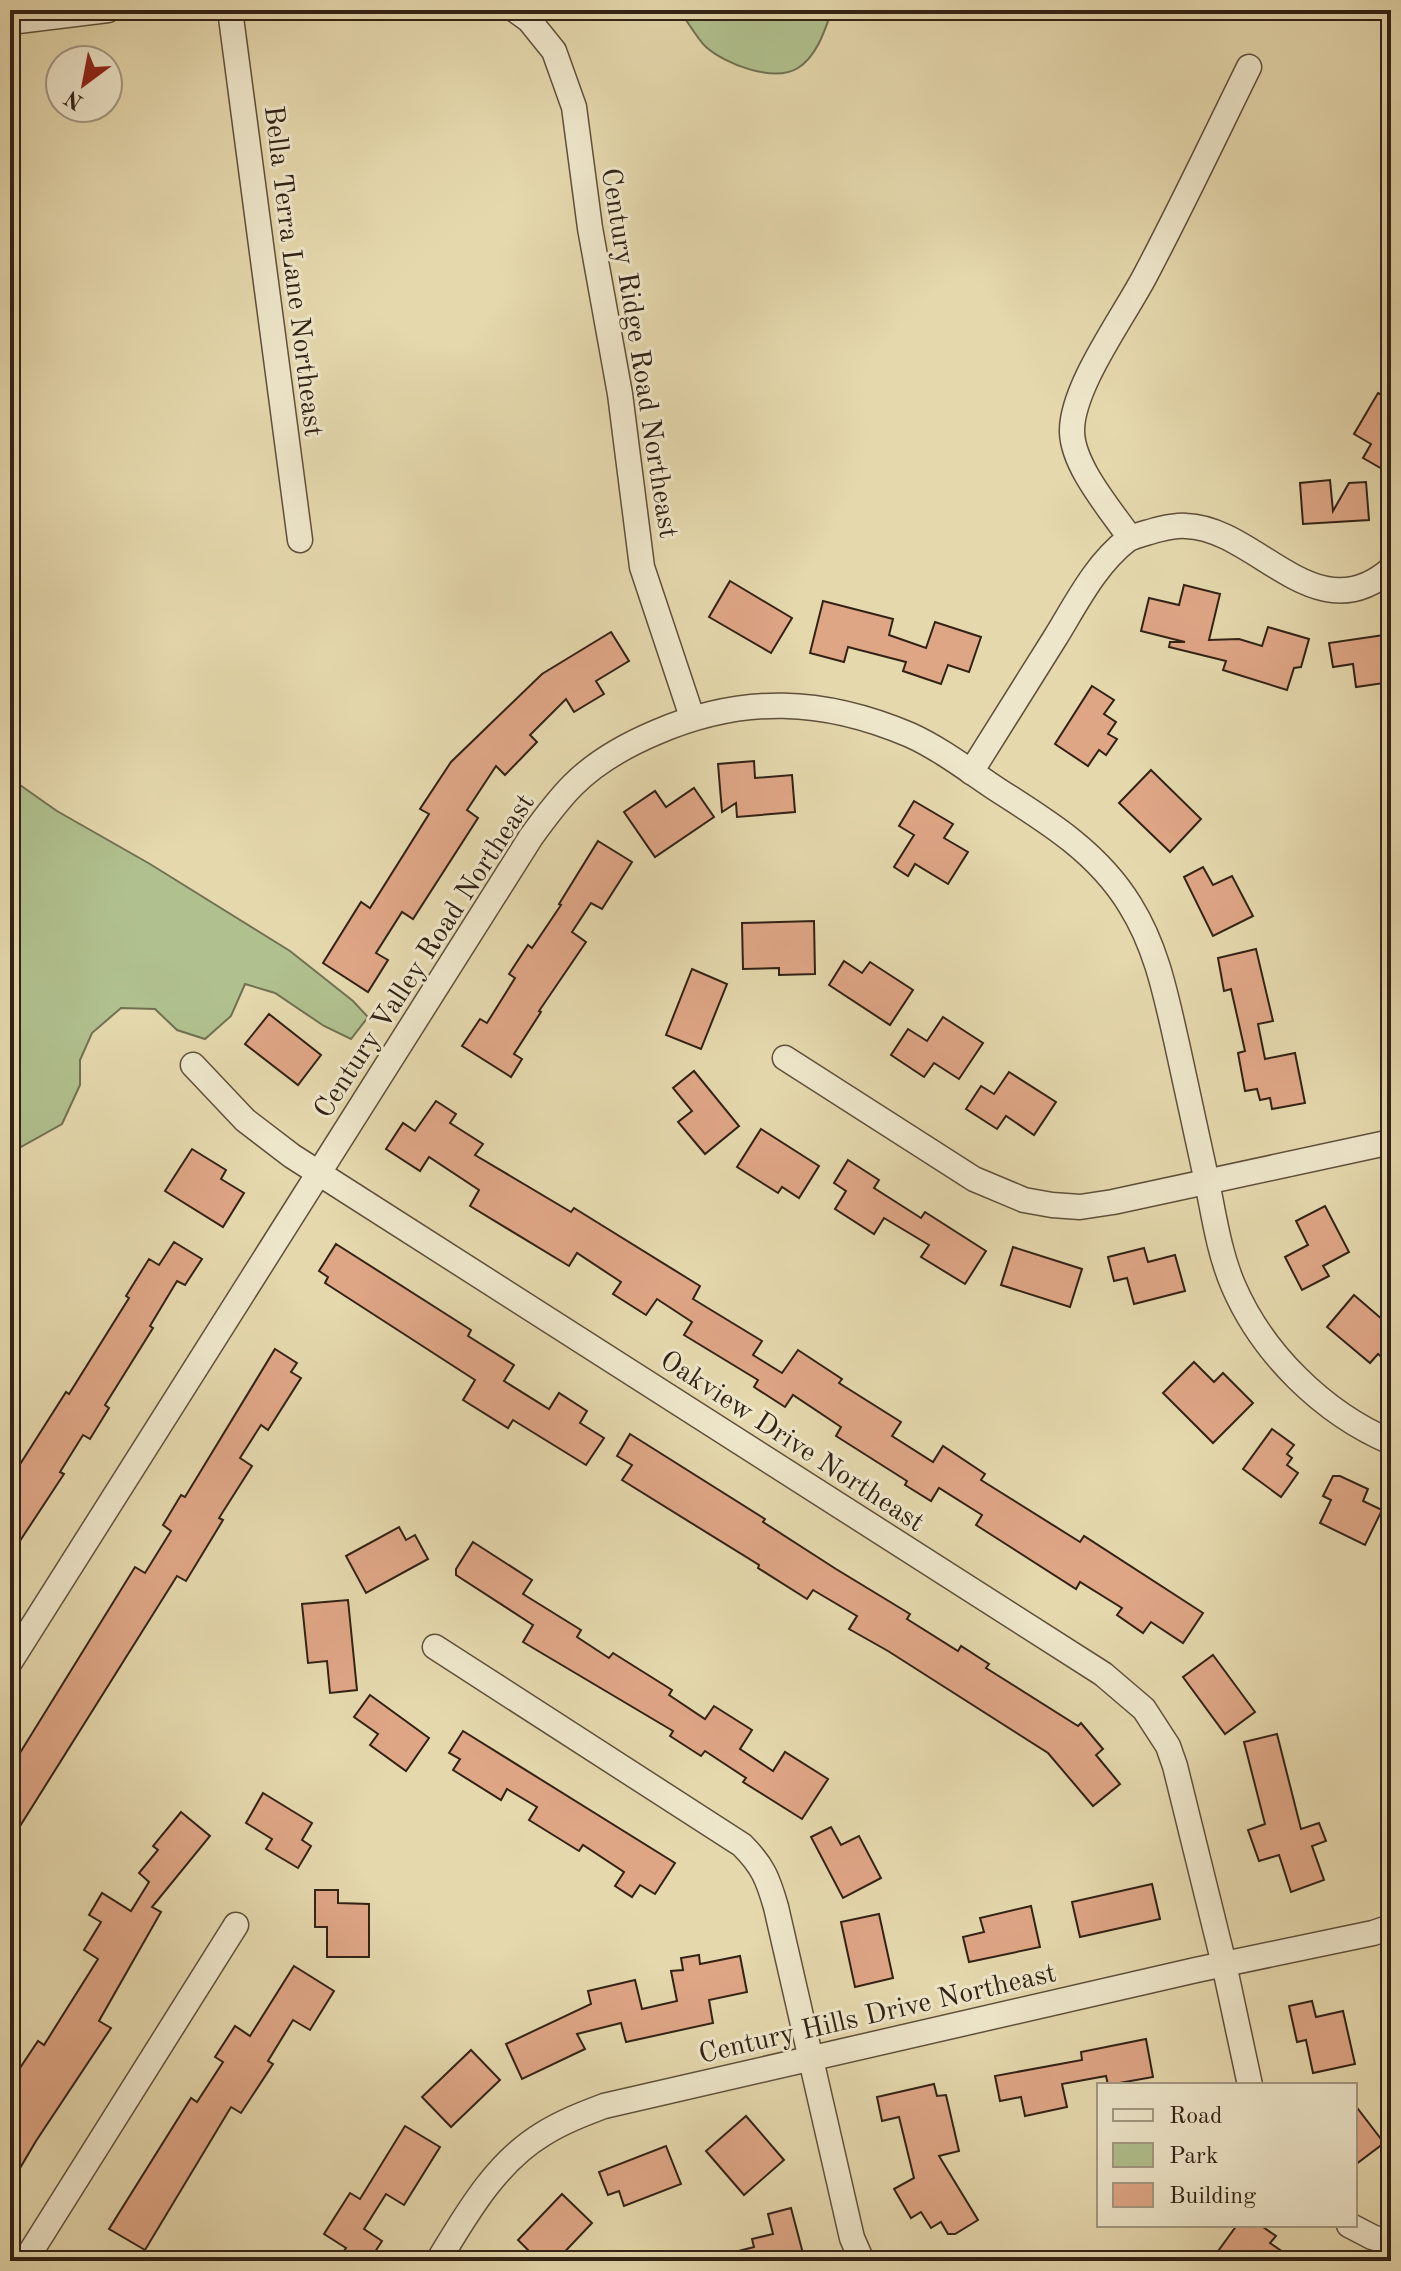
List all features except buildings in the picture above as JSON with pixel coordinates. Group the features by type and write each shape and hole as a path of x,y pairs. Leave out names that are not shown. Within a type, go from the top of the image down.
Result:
{"street":[{"path":"10,22 108,10"},
{"name":"Bella Terra Lane Northeast","path":"230,10 300,540"},
{"name":"Century Ridge Road Northeast","path":"515,10 529,20 554,51 574,107 590,228 620,394 642,567 692,717"},
{"path":"1130,538 1079,458 1072,432 1078,400 1146,275 1249,67"},
{"path":"971,772 1095,575 1130,538 1159,529 1187,526 1217,533 1292,577 1324,589 1352,589 1380,579 1391,569"},
{"name":"Century Valley Road Northeast","path":"10,1662 317,1171 551,810 571,786 629,744 692,717 739,707 772,705 845,714 914,737 1062,832 1093,859 1131,906 1162,978 1223,1258 1233,1286 1270,1348 1320,1397 1348,1419 1391,1442"},
{"path":"785,1058 974,1179 1024,1200 1052,1205 1080,1207 1391,1142"},
{"name":"Oakview Drive Northeast","path":"193,1065 263,1135 1126,1691 1157,1727 1175,1766 1250,2083"},
{"path":"435,1647 742,1845 760,1864 776,1907 852,2238 862,2261"},
{"path":"25,2261 236,1925"},
{"name":"Century Hills Drive Northeast","path":"438,2261 496,2175 540,2135 604,2106 1391,1927"},
{"path":"1353,2227 1391,2243"}],"green space":[{"path":"683,10 832,10 820,42 805,63 788,72 776,73 736,65 713,53 696,35 683,16"},
{"path":"10,778 57,811 150,864 290,951 353,1001 368,1017 351,1039 324,1026 275,993 245,984 231,1016 205,1039 177,1030 155,1009 121,1008 92,1033 80,1060 80,1085 62,1124 10,1153"}]}
